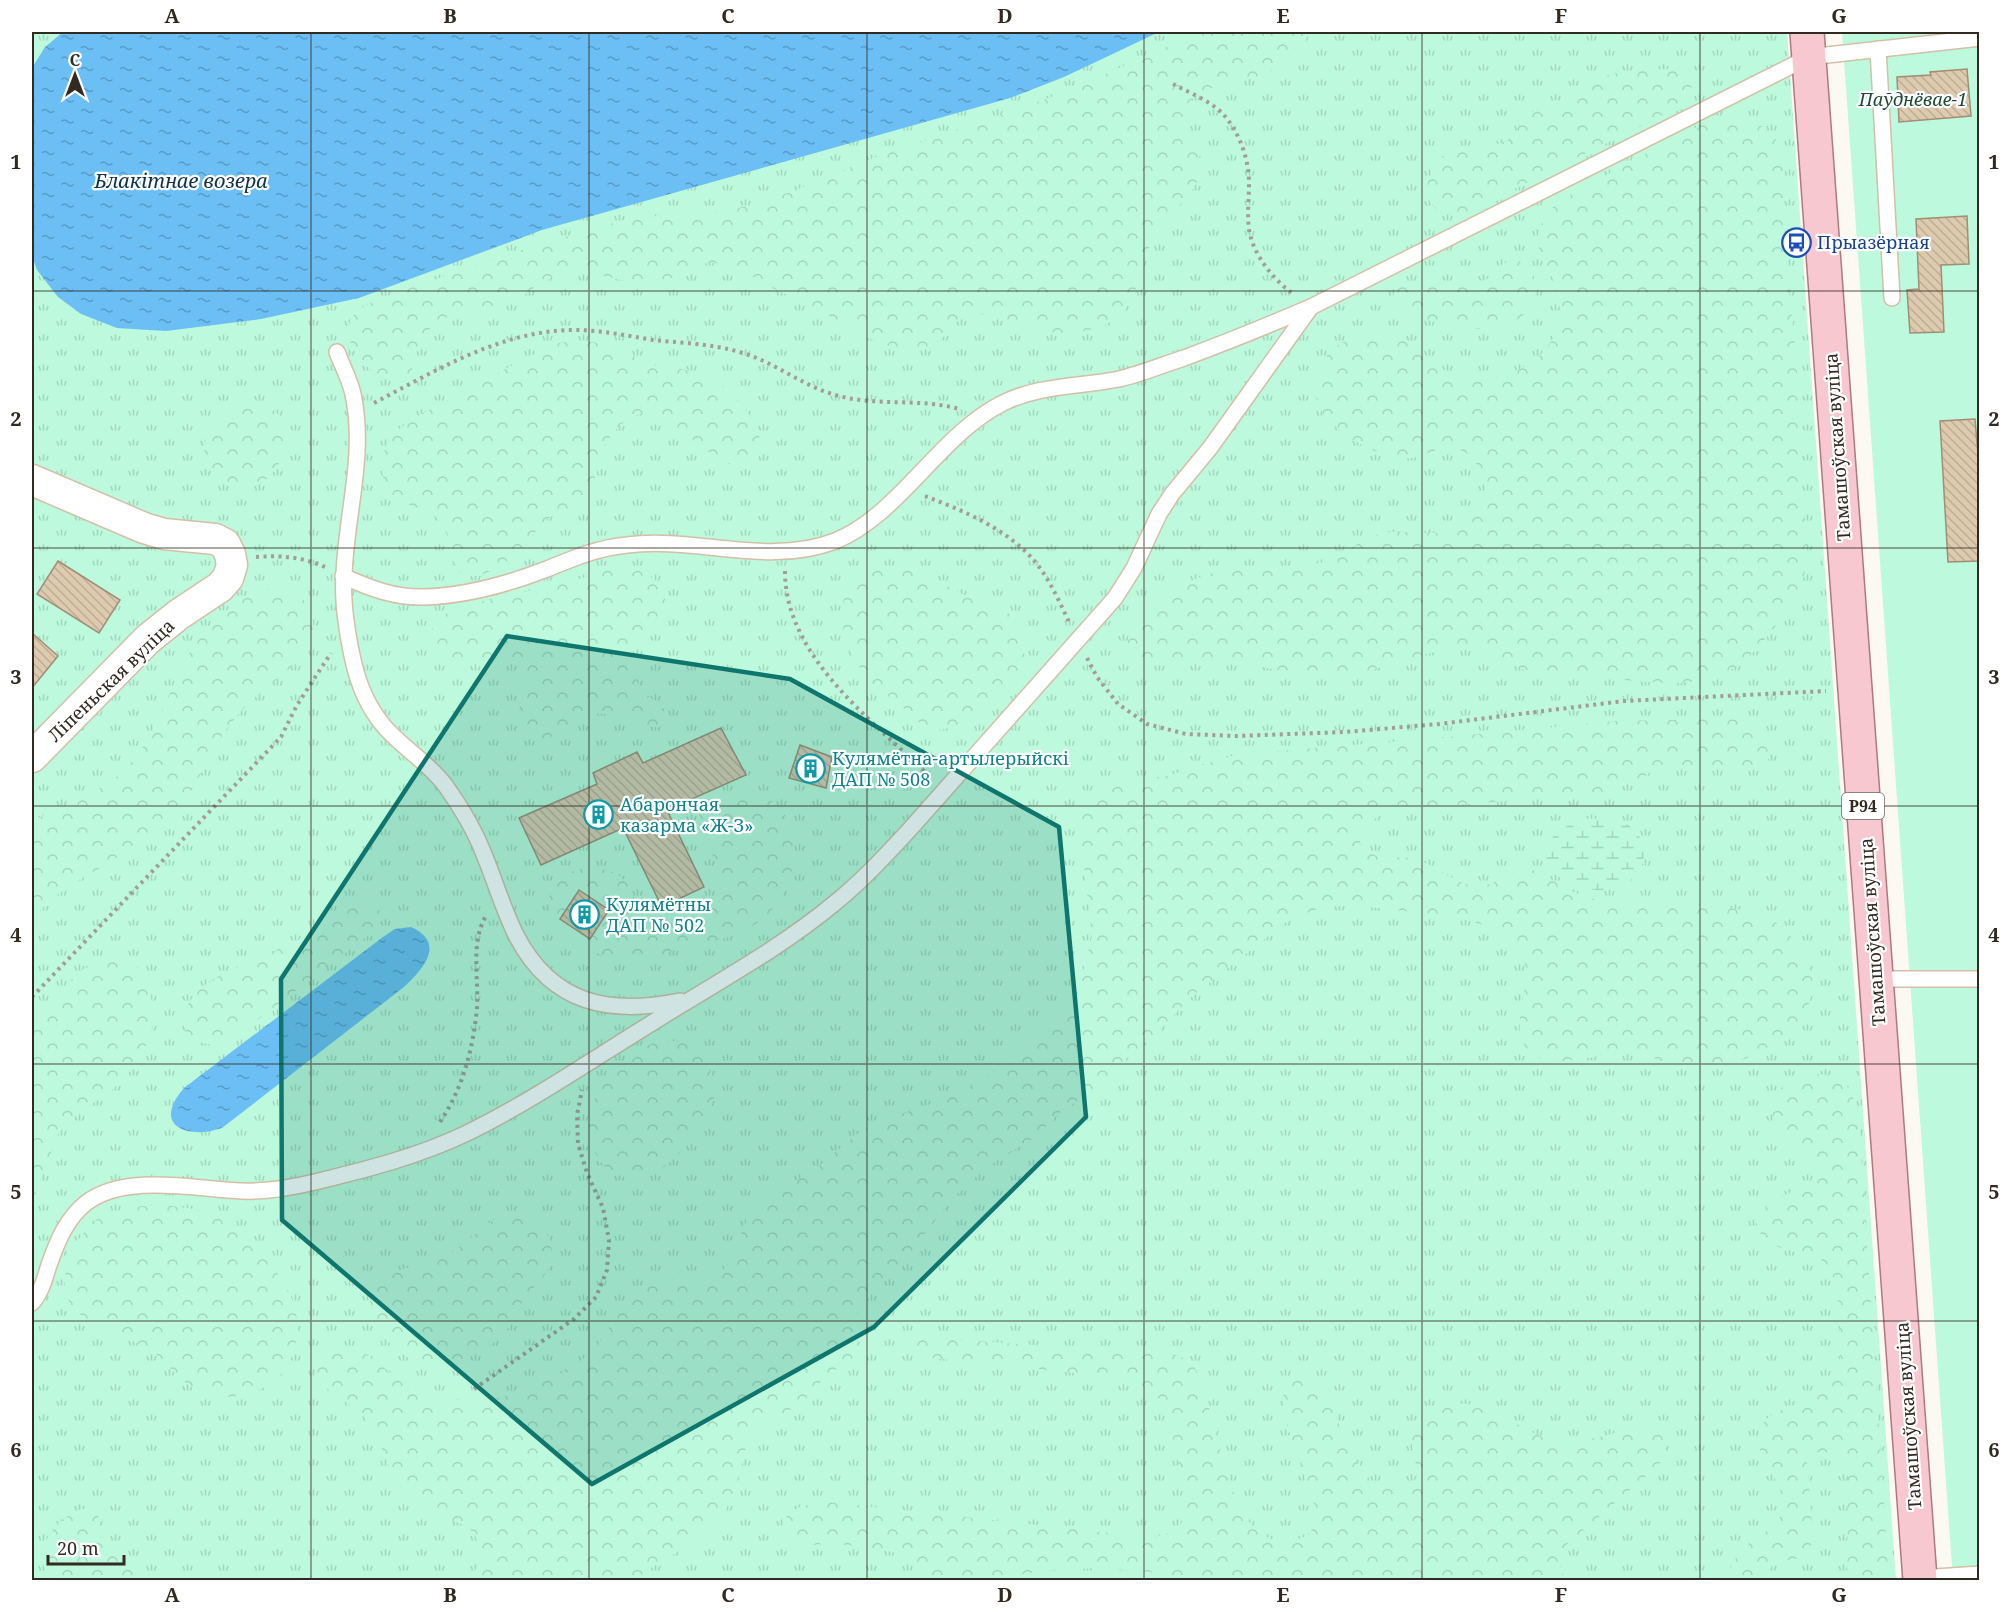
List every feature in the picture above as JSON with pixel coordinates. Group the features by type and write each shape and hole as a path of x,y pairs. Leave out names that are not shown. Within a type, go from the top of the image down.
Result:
{"main road":[{"name":"Тамашоўская вуліца","path":"1808,44 1920,1579"}],"street":[{"path":"32,480 144,528 164,534 215,539 225,544 231,560"},
{"name":"Ліпеньская вуліца","path":"32,757 148,639 178,615 220,587 228,578 232,565 231,560"}],"lane":[{"path":"344,576 367,587 393,595 422,597 451,595 491,586 528,576 598,549 629,544 665,542 786,552 811,549 837,540 874,515 980,417 1001,404 1025,394 1120,379 1152,369 1233,340 1311,307 1808,44 1878,49 1980,38"},
{"path":"1878,49 1892,298"},
{"path":"32,1303 44,1282 59,1237 71,1219 87,1203 108,1191 134,1186 244,1191 281,1188 317,1182 420,1153 464,1135 506,1112 792,935 836,902 877,865 1115,597 1134,568 1159,514 1172,494 1210,448 1311,307"},
{"path":"337,352 353,392 358,429 357,469 344,576 346,619 353,662 364,696 384,726 444,784 482,850 517,937 536,965 560,987 587,1001 617,1007 652,1006 691,999"},
{"path":"1876,979 1980,979"},
{"path":"1920,1579 1980,1574"}],"path":[{"path":"1173,84 1199,97 1222,113 1238,133 1245,155 1249,180 1249,229 1255,250 1266,268 1284,287 1311,307"},
{"path":"356,413 434,371 492,345 552,331 582,330 723,347 762,360 839,396 868,401 934,403 980,417"},
{"path":"904,488 951,506 995,527 1029,555 1052,588 1097,677 1118,704 1148,724 1186,734 1236,736 1345,732 1439,724 1624,701 1854,690"},
{"path":"786,552 785,577 789,600 797,627 812,653 836,686 944,791"},
{"path":"231,560 274,556 297,558 318,564 344,576"},
{"path":"32,997 281,737 297,705 335,646 346,619"},
{"path":"420,1153 459,1089 468,1063 477,1008 479,936 483,920 490,909 502,899"},
{"path":"474,1389 574,1319 596,1297 607,1270 609,1240 603,1208 587,1173 578,1144 577,1115 583,1086"}],"highlighted area":[{"path":"507,636 790,679 1059,827 1086,1117 874,1327 592,1484 282,1220 281,979"}],"green space":[{"path":"32,32 1787,32 1896,1580 32,1580"},
{"path":"1199,32 1313,32 1268,72 1200,93 1185,108 1183,116 1186,131 1201,162 1199,178 1152,241 1127,307 1118,317 1097,328 1069,333 1051,332 1033,329 995,316 973,315 962,318 954,324 935,345 925,349 910,350 867,337 739,269 725,264 710,263 696,266 662,282 646,284 582,273 555,276 520,298 498,308 462,313 436,323 423,338 410,373 402,379 386,378 377,374 360,359 349,339 348,329 353,315 378,299 528,248 630,218 731,210 762,202 878,156 1068,91"},
{"name":"Паўднёвае-1","path":"1842,32 1979,32 1979,1580 1953,1580"},
{"path":"1668,69 1688,76 1692,82 1692,88 1683,101 1667,113 1470,211 1446,213 1430,201 1427,193 1430,177 1439,162 1452,151 1506,141 1513,136 1523,119 1530,113 1560,102 1600,78 1628,71"},
{"path":"1724,119 1751,122 1766,129 1777,141 1783,158 1785,176 1783,220 1799,396 1800,490 1807,541 1805,572 1795,596 1777,624 1747,659 1722,674 1707,679 1660,683 1541,675 1483,653 1456,650 1422,655 1371,670 1337,676 1288,672 1208,659 1156,666 1142,662 1135,657 1128,646 1128,641 1131,629 1136,622 1169,593 1194,580 1221,571 1288,568 1318,563 1331,560 1361,542 1382,533 1443,532 1455,529 1473,516 1484,497 1485,486 1482,474 1472,458 1458,449 1446,448 1419,457 1401,458 1372,450 1357,442 1331,422 1322,412 1317,401 1315,387 1322,362 1330,352 1351,338 1378,334 1401,338 1443,369 1467,378 1496,377 1529,363 1548,346 1554,335 1560,311 1555,284 1538,247 1538,235 1548,214 1559,201 1681,134"},
{"path":"1514,259 1526,265 1533,273 1536,283 1535,294 1524,314 1504,326 1480,329 1443,324 1407,315 1394,303 1394,293 1401,286 1428,282 1480,282 1504,263"},
{"path":"577,341 608,345 654,365 704,375 722,385 744,407 756,427 761,447 759,455 751,464 736,466 721,460 660,417 645,414 630,418 610,437 600,456 594,481 581,499 545,521 523,547 504,563 489,572 475,576 466,575 455,565 445,531 437,518 402,502 390,492 382,469 387,444 397,431 416,417 541,350 559,343"},
{"path":"252,402 262,404 277,413 284,430 284,450 281,460 270,476 262,482 242,486 225,482 212,472 206,460 204,448 212,427 219,418 240,405"},
{"path":"886,566 932,578 962,594 998,607 1015,619 1023,635 1023,662 1011,687 986,712 950,728 939,730 927,728 882,692 862,671 846,641 842,608 856,575 867,569"},
{"path":"615,568 645,573 662,588 665,596 661,611 636,643 632,662 633,672 640,687 667,714 663,726 646,726 605,714 596,714 580,720 556,735 540,738 531,734 523,725 520,715 524,673 520,665 502,657 466,659 450,657 442,653 433,641 432,631 435,622 460,608 561,584"},
{"path":"275,587 296,594 304,600 310,611 313,624 312,635 301,656 293,666 239,713 224,733 188,794 157,828 135,846 72,884 44,906 32,920 32,821 97,790 120,774 146,743 179,672 206,630 230,608 244,599"},
{"path":"1727,719 1751,722 1765,729 1772,741 1772,747 1771,754 1763,764 1745,771 1702,766 1671,766 1601,793 1397,810 1373,820 1365,830 1360,843 1372,854 1418,860 1456,880 1472,885 1488,885 1518,870 1525,869 1543,874 1573,892 1594,899 1727,907 1768,918 1789,934 1801,951 1811,973 1812,995 1804,1014 1789,1031 1770,1046 1726,1065 1705,1068 1683,1066 1633,1053 1561,1061 1539,1058 1523,1043 1520,1032 1525,981 1523,957 1512,941 1495,930 1451,917 1359,906 1324,908 1297,917 1285,923 1191,997 1157,1033 1127,1058 1100,1086 1058,1114 1036,1137 979,1174 952,1199 910,1253 876,1288 859,1310 855,1321 861,1348 857,1353 827,1376 799,1405 762,1424 756,1430 745,1451 735,1490 722,1515 703,1535 635,1580 470,1580 480,1557 478,1541 474,1534 461,1524 421,1507 411,1498 394,1476 369,1423 356,1410 327,1389 315,1375 324,1356 336,1349 350,1347 358,1348 418,1394 437,1400 489,1400 514,1394 548,1380 574,1366 593,1351 606,1334 614,1315 625,1300 639,1288 653,1281 668,1279 695,1282 709,1279 722,1271 731,1260 747,1219 762,1201 778,1189 812,1172 858,1133 877,1122 933,1103 968,1087 995,1070 1061,1013 1073,996 1083,973 1092,935 1079,822 1085,804 1095,793 1128,782 1171,775 1239,754 1616,721"},
{"path":"747,793 770,800 781,809 789,822 794,846 790,877 784,892 776,905 752,926 732,936 685,947 638,962 612,959 598,953 584,946 560,927 549,904 550,892 556,882 565,875 589,868 613,872 622,878 641,908 653,917 676,918 710,905 718,897 721,878 714,857 699,835 698,817 721,803"},
{"path":"1582,819 1617,821 1628,825 1636,832 1642,842 1644,860 1636,874 1623,885 1592,890 1565,880 1544,865 1543,856 1549,842 1567,826"},
{"path":"367,904 381,913 382,917 377,929 240,1033 225,1041 206,1044 199,1042 185,1031 184,1020 188,1006 196,993 206,984 231,970 298,940 348,910"},
{"path":"110,956 129,959 140,969 149,984 152,1029 145,1048 126,1077 105,1096 83,1109 59,1132 32,1203 32,1020 78,973 93,961"},
{"path":"673,1041 690,1046 705,1062 714,1083 714,1098 711,1106 690,1141 661,1169 638,1178 625,1177 612,1172 598,1158 590,1133 592,1107 597,1094 613,1072 634,1054 654,1043"},
{"path":"1815,1074 1835,1077 1847,1086 1859,1121 1889,1580 1847,1580 1848,1469 1838,1456 1825,1452 1813,1453 1807,1461 1813,1539 1808,1550 1795,1559 1775,1563 1770,1569 1767,1580 1726,1580 1740,1552 1775,1524 1782,1512 1783,1500 1780,1489 1762,1456 1759,1445 1759,1434 1764,1422 1774,1414 1825,1387 1837,1370 1840,1358 1838,1302 1830,1270 1816,1257 1770,1243 1763,1238 1757,1225 1758,1216 1763,1209 1813,1180 1817,1173 1812,1162 1786,1139 1777,1126 1772,1105 1781,1088 1801,1077"},
{"path":"153,1205 198,1210 224,1219 238,1227 251,1239 272,1265 294,1305 297,1333 290,1362 279,1377 270,1384 254,1392 232,1397 220,1397 201,1392 185,1382 150,1350 86,1319 71,1305 66,1295 66,1272 74,1248 88,1227 109,1213"},
{"path":"505,1215 523,1215 538,1223 548,1237 552,1253 548,1269 523,1301 506,1331 481,1351 467,1358 442,1365 417,1362 395,1348 377,1327 372,1316 370,1304 377,1284 402,1269 442,1258 459,1248 488,1224"},
{"path":"919,1337 1176,1355 1185,1359 1194,1366 1200,1378 1228,1477 1242,1512 1265,1536 1280,1541 1304,1537 1313,1528 1316,1515 1284,1416 1285,1389 1294,1379 1301,1377 1320,1384 1363,1470 1376,1484 1391,1490 1407,1488 1419,1473 1412,1444 1414,1431 1418,1424 1432,1411 1451,1404 1468,1404 1484,1408 1498,1413 1537,1435 1566,1442 1635,1429 1656,1431 1666,1440 1666,1453 1658,1466 1567,1544 1562,1553 1560,1567 1568,1580 1455,1580 1441,1577 1413,1580 1181,1580 1161,1573 1100,1568 1053,1570 1023,1574 1007,1580 934,1580 917,1561 903,1555 871,1548 794,1544 784,1539 780,1533 786,1517 791,1512 811,1504 828,1502 1147,1537 1170,1533 1180,1525 1186,1513 1187,1504 1168,1419 1159,1399 1147,1388 1122,1378 913,1356 907,1348 909,1342"},
{"path":"82,1509 90,1510 98,1515 103,1540 112,1550 132,1563 144,1580 50,1580 42,1557 47,1539 62,1520"}],"water":[{"name":"Блакітнае возера","path":"63,32 1159,32 1064,77 1010,98 542,230 359,298 261,319 166,331 117,328 81,314 58,297 37,270 32,256 32,68 45,47"},
{"path":"411,927 422,933 429,948 424,964 404,987 222,1128 197,1132 186,1131 172,1121 171,1112 175,1101 184,1088 383,937 395,929"}],"building":[{"path":"1967,69 1971,116 1899,122 1897,77 1931,75 1930,72"},
{"path":"1967,216 1969,264 1941,265 1944,332 1910,333 1907,290 1919,289 1916,219"},
{"path":"1975,419 1980,478 1980,561 1948,562 1940,421"},
{"path":"58,561 120,600 99,633 37,594"},
{"path":"32,633 58,656 32,688"},
{"name":"Абарончая казарма «Ж-З»","path":"721,728 746,775 667,810 704,887 662,907 623,828 541,865 519,818 597,784 593,773 637,752 643,763"},
{"name":"Кулямётна-артылерыйскі ДАП № 508","path":"800,745 832,757 826,788 789,778"},
{"name":"Кулямётны ДАП № 502","path":"579,890 609,910 590,939 560,919"}],"place":[{"name":"Прыазёрная","path":"1796,242"},
{"name":"Кулямётна-артылерыйскі ДАП № 508","path":"811,768"},
{"name":"Абарончая казарма «Ж-З»","path":"599,814"},
{"name":"Кулямётны ДАП № 502","path":"585,914"}]}
